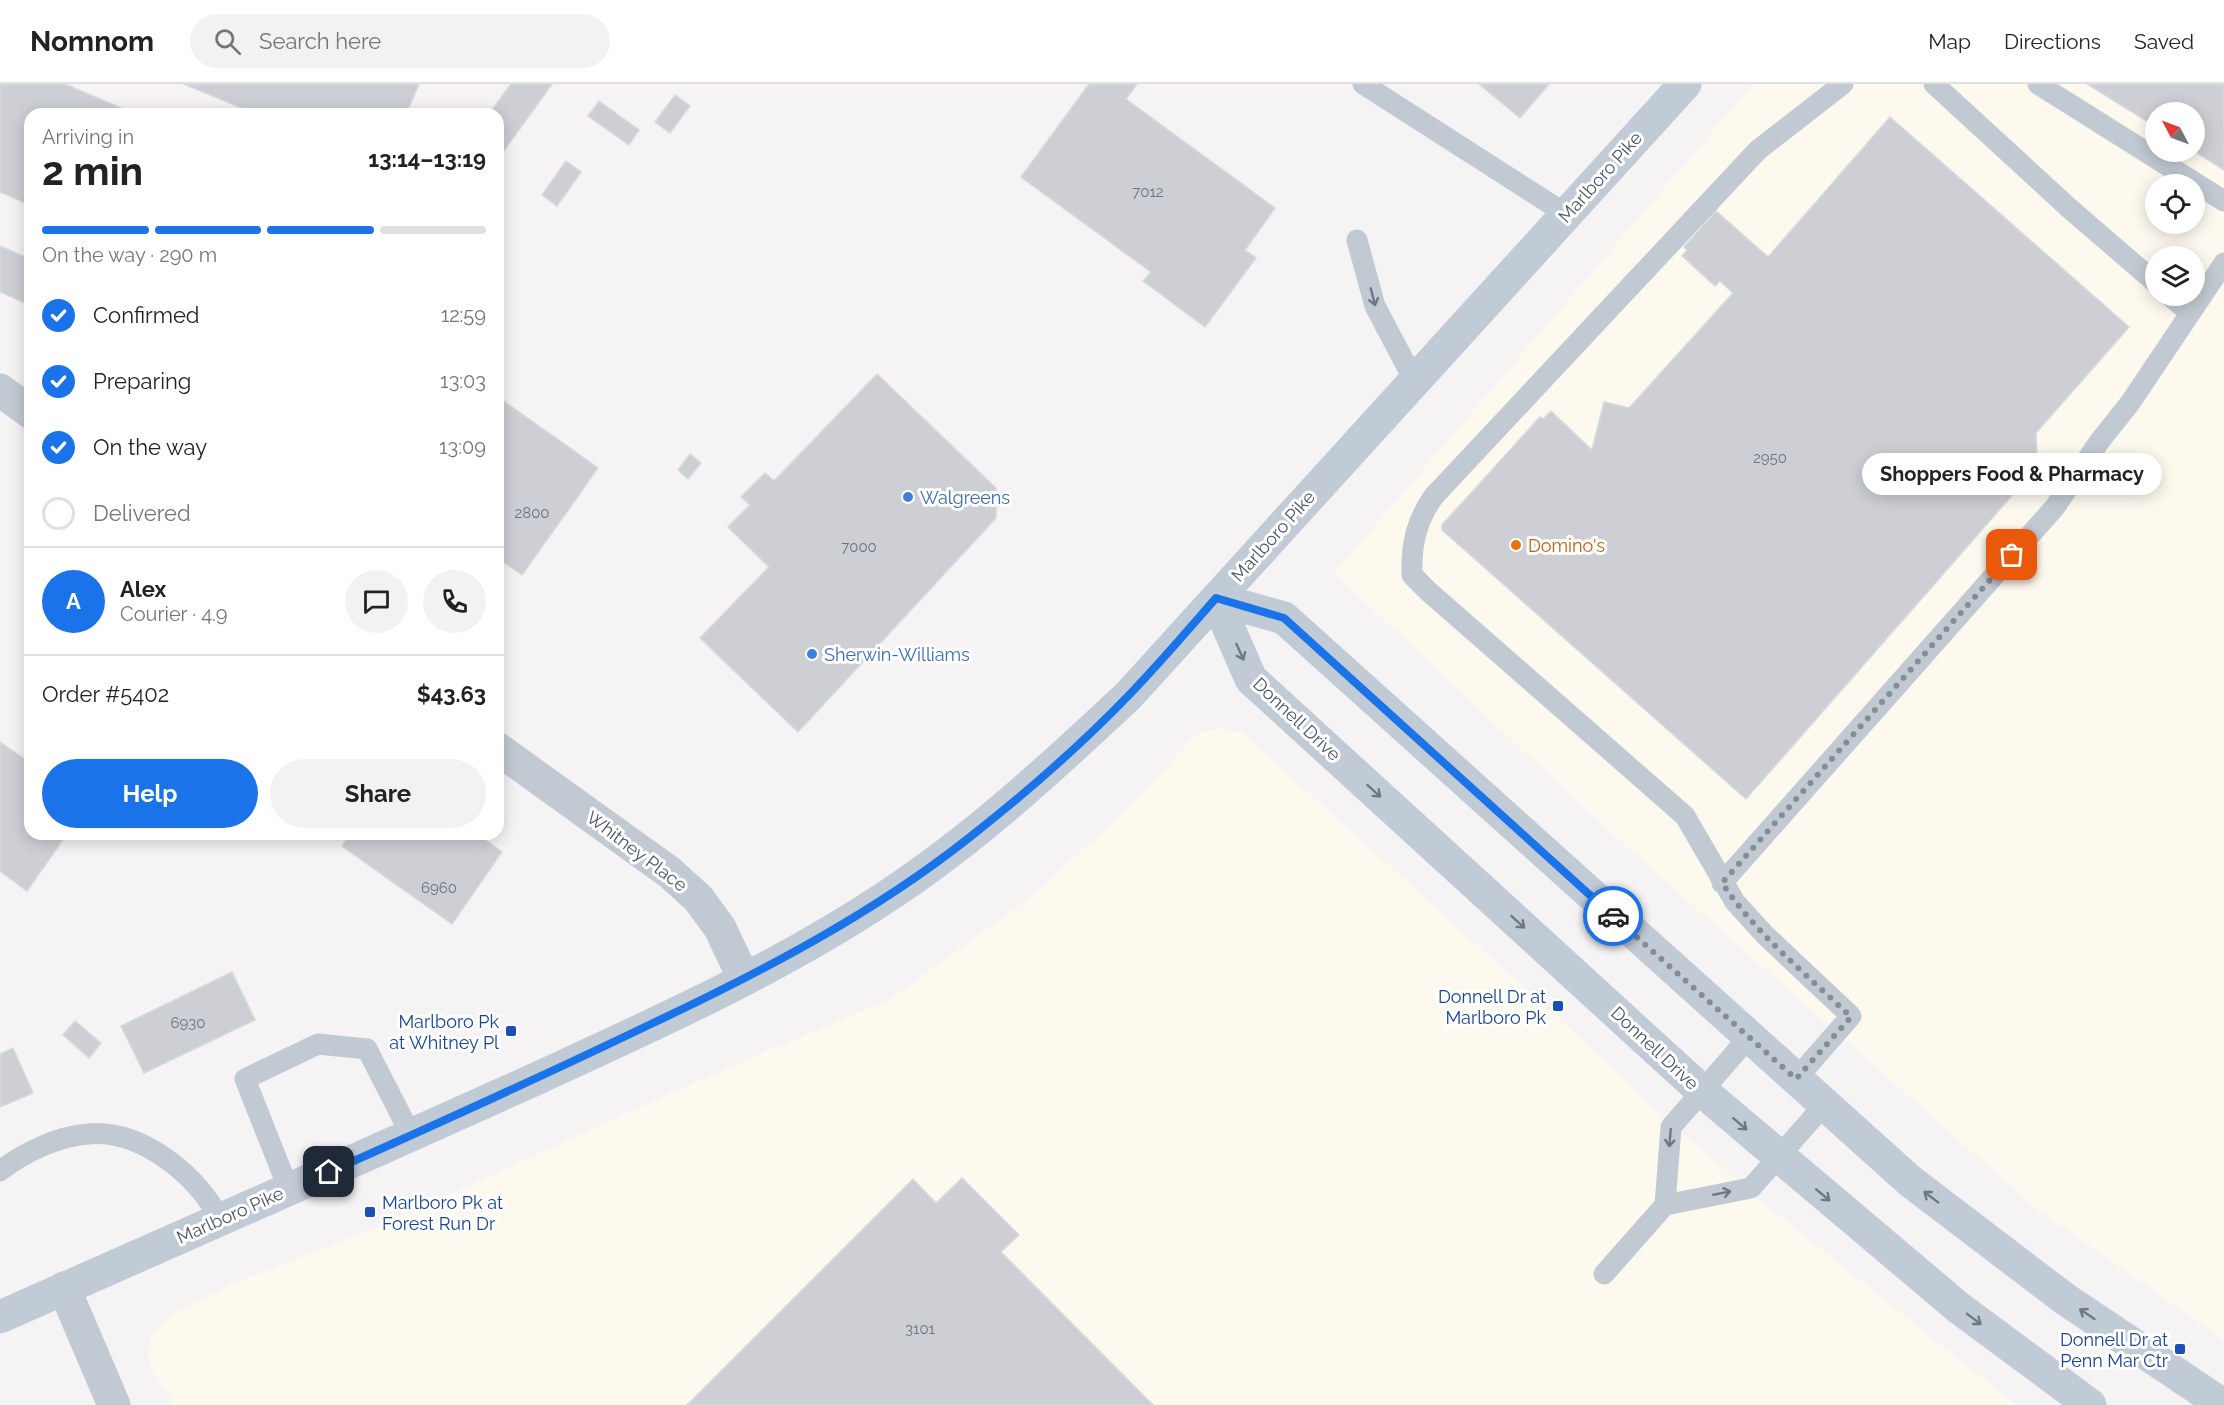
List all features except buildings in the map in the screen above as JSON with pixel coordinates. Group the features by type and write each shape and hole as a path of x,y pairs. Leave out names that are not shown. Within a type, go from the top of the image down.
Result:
{"street":[{"name":"Marlboro Pike","path":"0,1317 411,1136 598,1050 744,979 818,940 885,898 969,838 1040,778 1128,696 1685,84"},
{"path":"0,390 24,408"},
{"path":"1216,598 1284,618 1910,1181 2065,1299 2223,1405"},
{"name":"Donnell Drive","path":"1216,598 1251,679 1701,1091 1778,1158 1959,1308 2090,1405"},
{"name":"Whitney Place","path":"504,753 669,872 698,898 720,928 744,979"},
{"path":"64,1288 114,1405"}],"lane":[{"path":"1363,84 1566,214"},
{"path":"1796,1079 1851,1017 1765,935 1735,902 1685,816 1412,575 1412,550 1416,528 1424,510 1434,496 1758,150 1843,84"},
{"path":"1934,84 2069,208 2145,274"},
{"path":"2038,84 2224,201"},
{"path":"1357,240 1375,306 1414,380"},
{"path":"1722,883 2055,507 2224,263"},
{"path":"2182,306 2190,313"},
{"path":"1604,1274 1665,1205 1671,1127 1749,1037"},
{"path":"289,1190 245,1079 318,1044 367,1049 411,1136"},
{"path":"1665,1205 1751,1188 1824,1105"},
{"path":"0,1171 30,1153 55,1142 88,1134 109,1135 133,1142 157,1153 178,1168 211,1200 220,1220"}],"shaded area":[{"path":"1753,84 2224,84 2224,1340 2035,1208 1602,825 1334,573"},
{"path":"1228,729 1245,735 1632,1085 1649,1104 1773,1211 2016,1405 175,1405 150,1368 148,1350 152,1334 165,1321 185,1307 230,1285 388,1223 620,1116 889,1000 1028,899 1126,810 1189,742 1200,732"}],"way so far":[{"path":"1613,916 1796,1079 1851,1017 1765,935 1735,902 1722,883 2012,555"}],"place":[{"name":"Walgreens","path":"908,497"},
{"name":"Domino's","path":"1516,545"},
{"name":"Shoppers Food & Pharmacy","path":"2012,555"},
{"name":"Sherwin-Williams","path":"812,654"},
{"name":"Donnell Dr at Marlboro Pk","path":"1558,1006"},
{"name":"Marlboro Pk at Whitney Pl","path":"511,1031"},
{"name":"Marlboro Pk at Forest Run Dr","path":"370,1212"},
{"name":"Donnell Dr at Penn Mar Ctr","path":"2180,1349"}],"route":[{"path":"329,1172 598,1050 744,979 818,940 885,898 969,838 1040,778 1128,696 1216,598 1284,618 1613,916"}]}
